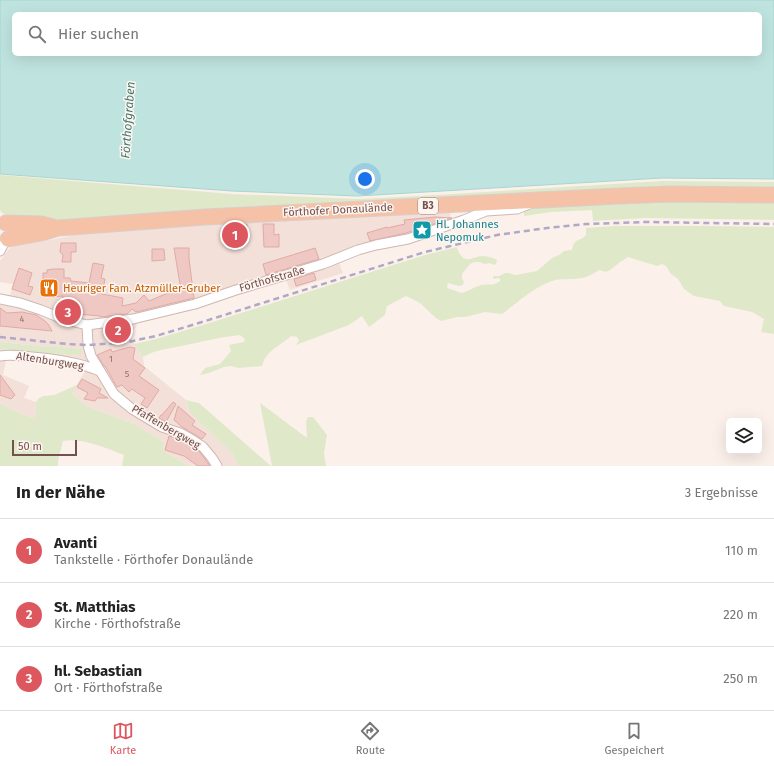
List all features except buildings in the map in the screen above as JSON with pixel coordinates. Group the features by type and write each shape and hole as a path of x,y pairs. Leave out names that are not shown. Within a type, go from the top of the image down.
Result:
{"main road":[{"name":"Förthofer Donaulände","path":"3,245 58,228 205,217 669,194 774,195"},
{"name":"Förthofer Donaulände","path":"3,220 41,224 58,228"},
{"name":"B3","path":"3,220 9,230 3,245"}],"street":[{"name":"Förthofstraße","path":"0,299 20,303 63,319 87,325 133,319 195,304 236,290 324,264 358,250 408,239 486,211 517,209 542,200"},
{"name":"Pfaffenbergweg","path":"87,325 88,345 91,356 114,394 132,408 162,427 180,433 194,440 203,447 212,458 216,466"},
{"name":"Altenburgweg","path":"0,356 8,355 47,358 89,367 100,372"}],"shaded area":[{"path":"450,208 451,228 409,244 376,248 359,253 339,263 343,273 290,290 286,280 138,321 136,327 129,335 143,357 144,366 186,400 190,413 232,453 238,466 189,466 163,451 164,442 134,424 91,408 80,401 72,393 85,371 67,366 36,360 12,358 6,360 3,375 29,386 24,398 36,402 35,419 0,403 0,349 81,356 81,349 0,342 0,294 10,295 13,284 0,282 0,261 12,246 74,235 121,231 121,228"}],"green space":[{"path":"0,175 232,194 358,199 662,181 774,182 774,191 58,221 10,217 2,213 0,210"},
{"path":"774,199 774,220 645,218 593,221 592,210 551,212 524,216 524,211 543,204 619,200"},
{"path":"615,226 774,227 774,334 761,332 764,319 752,312 724,306 720,301 694,296 684,289 678,279 671,274 666,266 662,264 657,266 628,257 606,272 599,270 591,275 578,279 555,280 545,284 532,291 502,314 485,312 441,321 420,303 406,296 387,306 385,315 369,327 362,316 349,325 296,345 299,340 297,337 291,336 269,354 262,366 238,368 231,366 224,367 200,375 205,368 220,364 231,351 229,345 244,342 245,339 240,335 161,350 143,357 134,344 203,325 425,255 457,247 458,252 465,259 482,256 497,260 496,264 494,265 479,262 470,264 462,274 464,283 461,286 448,283 447,288 462,293 481,285 498,283 500,281 498,278 494,279 493,276 499,276 505,273 515,275 537,271 552,258 564,251 572,250 574,243 586,235 586,228"},
{"path":"0,342 82,349 81,356 0,349"},
{"path":"77,385 72,393 80,401 91,408 134,424 164,442 163,451 189,466 122,466 124,455 94,444 70,440 63,441 58,466 0,466 0,403 35,419 36,402 38,399 43,396 54,395"},
{"path":"186,400 199,403 271,466 238,466 232,453 190,413"},
{"path":"260,403 307,438 306,422 308,417 313,417 327,435 324,453 326,466 272,466"}],"water":[{"name":"Förthofgraben","path":"0,0 774,0 774,179 662,178 358,196 232,191 0,174"}],"railway":[{"path":"0,337 88,345 128,342 156,336 425,252 497,235 586,224 646,222 774,224"}],"place":[{"name":"Hl. Johannes Nepomuk","path":"422,230"},
{"name":"Avanti","path":"235,235"},
{"name":"Heuriger Fam. Atzmüller-Gruber","path":"49,288"},
{"name":"hl. Sebastian","path":"68,312"},
{"name":"St. Matthias","path":"118,330"}]}
